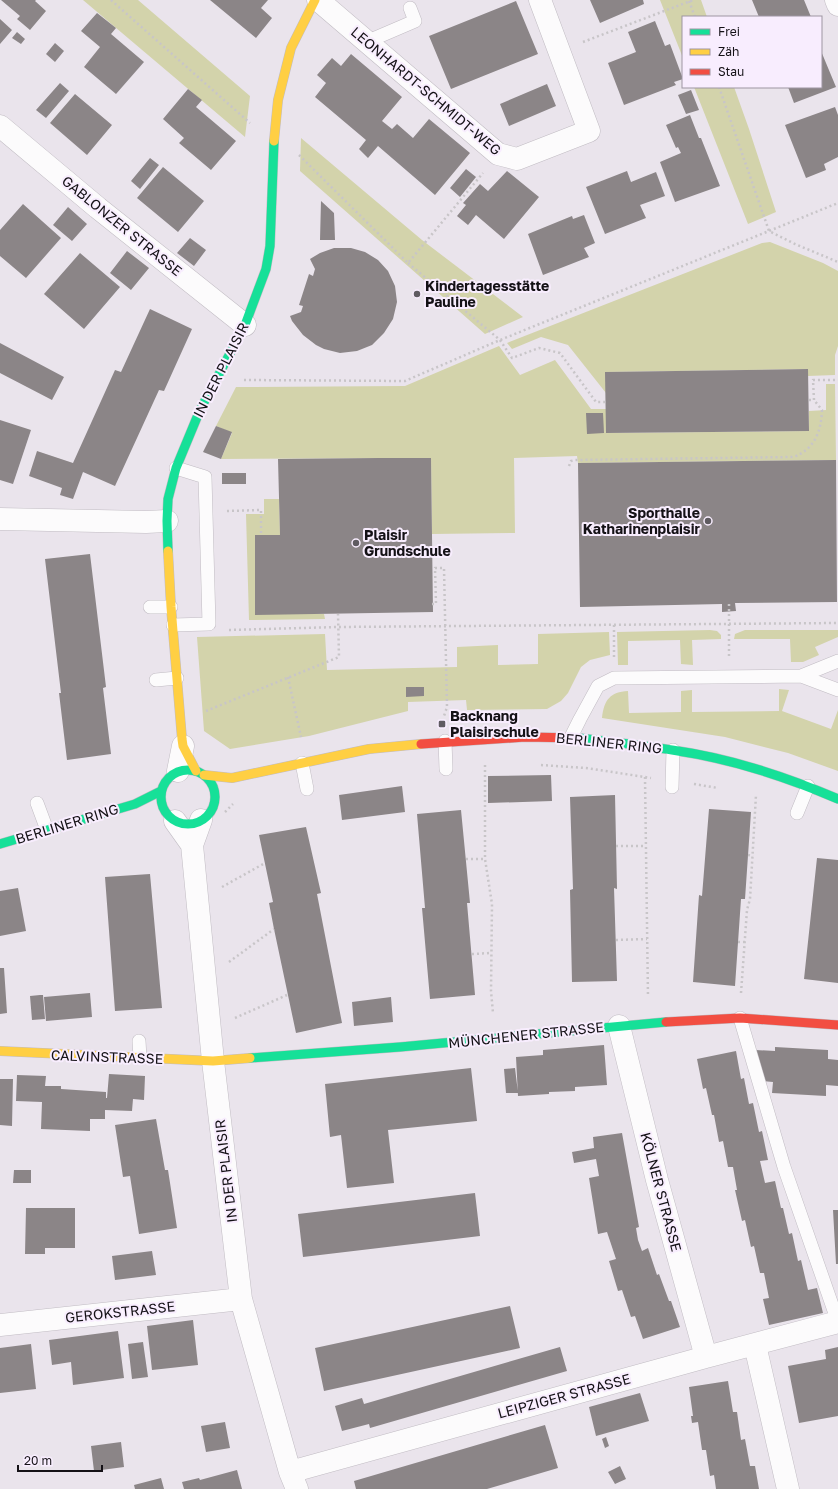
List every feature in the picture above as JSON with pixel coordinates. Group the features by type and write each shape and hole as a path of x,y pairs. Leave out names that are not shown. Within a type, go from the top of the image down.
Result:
{"street":[{"name":"IN DER PLAISIR","path":"193,772 183,746 171,607 168,499 176,468 200,410 245,325 268,263 271,230 274,145 278,100 291,48 315,0"},
{"name":"LEONHARDT-SCHMIDT-WEG","path":"318,0 498,154 517,159 589,131 560,50 540,0"},
{"path":"836,0 838,5"},
{"name":"GABLONZER STRASSE","path":"0,126 182,281 245,325"},
{"path":"0,519 46,525 168,521"},
{"name":"BERLINER RING","path":"193,772 232,778 368,749 445,741 525,737 571,737 700,754 762,771 808,786 838,799"},
{"path":"193,772 210,781 214,789 215,798 213,807 208,815 193,823 184,824 161,811 161,791 165,782 171,776 193,772"},
{"path":"215,798 232,778"},
{"name":"BERLINER RING","path":"0,844 135,804 161,791"},
{"name":"BERLINER RING","path":"135,804 161,811"},
{"name":"IN DER PLAISIR","path":"161,811 192,846"},
{"name":"IN DER PLAISIR","path":"201,820 192,846 213,1061 241,1299 294,1480"},
{"name":"MÜNCHENER STRASSE","path":"213,1061 400,1047 619,1026 740,1018 838,1025"},
{"name":"KÖLNER STRASSE","path":"619,1026 656,1180 706,1357"},
{"name":"CALVINSTRASSE","path":"0,1051 213,1061"},
{"name":"GEROKSTRASSE","path":"0,1325 241,1299"},
{"name":"LEIPZIGER STRASSE","path":"294,1480 706,1357 838,1322"},
{"path":"754,1345 787,1455 788,1489"}],"lane":[{"path":"366,42 415,21 410,8"},
{"path":"173,625 209,624 205,478 176,468"},
{"path":"150,607 171,607"},
{"path":"571,737 598,686 614,678 801,676 838,661"},
{"path":"801,676 838,690"},
{"path":"156,680 177,678"},
{"path":"445,741 446,767"},
{"path":"672,784 673,750"},
{"path":"302,763 306,789"},
{"path":"797,813 808,786"},
{"path":"37,803 46,830"},
{"path":"740,1018 784,1167 838,1322"},
{"path":"139,1041 140,1058"}],"path":[{"path":"111,0 274,145"},
{"path":"560,50 693,0"},
{"path":"689,1 695,16"},
{"path":"719,88 769,231 795,244 838,262"},
{"path":"275,132 408,263 500,340 512,358 539,348 560,353 596,402 606,402"},
{"path":"408,263 498,154"},
{"path":"216,380 405,381 500,340 838,203"},
{"path":"569,466 571,461 575,460 794,457 804,453 810,448 820,428 822,410 814,400 813,380 838,380"},
{"path":"809,400 814,400"},
{"path":"246,510 261,510 261,535"},
{"path":"432,604 436,604 436,568 444,568 444,626 447,707"},
{"path":"729,604 730,677"},
{"path":"202,713 339,657 338,614"},
{"path":"223,631 338,627 838,623"},
{"path":"614,625 614,678"},
{"path":"288,677 302,742"},
{"path":"485,764 485,859 492,904 491,991 495,1038"},
{"path":"446,767 492,764"},
{"path":"533,764 586,768 645,777 672,784 722,789"},
{"path":"645,777 648,1024"},
{"path":"750,794 757,794"},
{"path":"740,1018 747,910 750,899 756,800"},
{"path":"616,846 646,846"},
{"path":"748,855 753,856"},
{"path":"466,859 485,859"},
{"path":"196,893 215,891 265,863"},
{"path":"204,966 227,964 274,929"},
{"path":"616,940 647,939"},
{"path":"738,942 745,942"},
{"path":"472,954 491,953"},
{"path":"210,1022 230,1020 287,995"}],"green space":[{"path":"83,0 138,0 250,96 245,137"},
{"path":"660,0 701,0 707,16 682,16 682,55"},
{"path":"694,88 734,88 776,212 748,224"},
{"path":"301,138 422,240 523,317 485,334 300,171"},
{"path":"770,242 823,263 838,271 838,346 835,355 835,375 808,376 808,369 606,372 606,393 568,345 541,337 512,349 507,343 762,243"},
{"path":"499,346 520,375 555,360 591,409 606,409 606,433 809,431 809,411 826,410 826,384 835,384 836,460 578,463 577,456 514,458 515,533 432,534 431,458 221,459 232,433 216,426 236,387 405,386"},
{"path":"264,499 279,499 280,535 255,535 255,614 324,614 325,619 249,620 246,514 264,514"},
{"path":"745,630 838,630 838,637 815,647 819,655 803,662 791,662 790,639 734,639 735,634"},
{"path":"717,631 721,635 721,639 692,640 693,665 681,664 680,640 628,641 628,665 618,665 617,632"},
{"path":"609,632 610,655 590,660 581,667 568,693 561,701 547,709 467,710 466,700 408,702 408,711 309,736 230,749 204,731 197,637 325,634 327,670 457,667 457,647 498,645 498,665 538,664 538,634"},
{"path":"779,689 789,690 782,711 831,729 838,710 838,771 788,753 725,737 602,718 604,706 609,698 617,693 628,691 629,713 681,712 681,691 692,690 692,712 779,711"}],"building":[{"path":"1,0 36,0 35,1 46,11 30,30 17,19 20,16"},
{"path":"210,0 268,0 261,8 272,18 256,38"},
{"path":"590,0 643,0 644,4 600,23"},
{"path":"752,0 804,0 811,16 759,16"},
{"path":"516,1 538,54 451,89 429,36"},
{"path":"97,13 116,28 111,34 144,62 116,94 84,67 100,47 81,31"},
{"path":"0,19 12,30 0,44"},
{"path":"655,21 665,46 670,44 682,79 674,82 676,85 624,105 608,63 636,52 628,32"},
{"path":"17,32 25,39 21,44 12,38"},
{"path":"55,43 64,51 55,62 46,54"},
{"path":"822,53 836,87 794,103 788,88 822,88"},
{"path":"351,54 402,97 382,121 392,129 397,124 413,138 429,119 470,153 435,195 378,146 368,158 359,149 366,140 315,97 326,83 317,75 332,58 341,66"},
{"path":"60,83 69,91 46,118 36,110"},
{"path":"547,84 556,106 509,126 500,104"},
{"path":"188,89 202,100 196,107 236,141 211,170 179,143 184,138 163,119"},
{"path":"691,90 699,110 686,114 678,95"},
{"path":"75,94 112,125 87,155 50,123"},
{"path":"835,107 838,115 838,157 824,164 826,170 806,178 785,125"},
{"path":"690,115 720,186 675,202 660,162 681,153 678,147 676,148 666,125"},
{"path":"150,158 159,165 140,189 131,181"},
{"path":"163,167 204,201 178,232 137,198"},
{"path":"466,169 476,177 460,197 450,188"},
{"path":"507,171 539,197 504,239 476,215 468,225 457,216 466,205 463,203 480,184 488,191"},
{"path":"627,171 631,182 656,172 665,196 640,205 646,218 605,234 586,187"},
{"path":"321,201 334,213 335,240 320,240"},
{"path":"23,204 61,238 26,278 0,256 0,230"},
{"path":"68,207 87,224 72,241 53,225"},
{"path":"584,215 595,243 584,248 589,257 543,275 528,234 572,216 573,219"},
{"path":"190,238 206,250 194,266 177,253"},
{"name":"Kindertagesstätte Pauline","path":"334,248 351,248 365,252 378,260 388,271 395,286 397,302 393,319 384,333 372,345 357,351 340,353 324,349 316,345 303,335 290,316 301,312 303,306 299,305 309,274 313,276 315,269 310,259 320,253"},
{"path":"127,251 149,268 131,290 110,273"},
{"path":"80,253 120,287 84,329 44,294"},
{"path":"150,309 192,329 164,391 159,390 115,486 83,472 73,499 60,495 62,488 29,476 37,451 73,463 115,370 121,372"},
{"path":"0,343 64,377 52,400 0,373"},
{"path":"808,369 809,431 606,433 605,372"},
{"path":"586,413 603,413 604,433 587,434"},
{"path":"0,420 31,430 13,484 0,480"},
{"path":"216,426 232,432 221,459 203,452"},
{"path":"431,458 433,612 255,615 255,535 280,535 278,459"},
{"name":"Sporthalle Katharinenplaisir","path":"836,460 837,602 735,603 736,611 722,612 722,604 580,607 578,463"},
{"path":"222,473 246,473 246,484 222,484"},
{"path":"90,554 106,687 103,688 111,754 67,760 59,693 61,693 45,559"},
{"path":"406,687 424,687 424,696 406,697"},
{"path":"551,775 552,801 488,803 488,776"},
{"path":"402,786 405,812 342,820 339,795"},
{"path":"615,795 617,889 614,888 617,981 572,982 570,890 573,889 570,797"},
{"path":"709,809 751,812 745,899 741,899 735,986 693,982 699,895 702,896"},
{"path":"461,810 470,903 467,903 475,995 430,999 422,908 425,908 417,814"},
{"path":"306,827 321,893 317,894 342,1023 296,1033 269,903 273,902 259,835"},
{"path":"817,858 838,860 838,983 804,979"},
{"path":"150,874 162,1008 115,1011 105,877"},
{"path":"18,888 26,931 0,936 0,891"},
{"path":"0,968 4,968 7,1013 0,1014"},
{"path":"90,993 92,1017 46,1021 44,997"},
{"path":"43,995 45,1019 32,1020 30,996"},
{"path":"391,997 393,1022 354,1026 352,1002"},
{"path":"604,1045 607,1085 575,1087 575,1091 549,1092 549,1094 518,1096 516,1057 543,1055 543,1050"},
{"path":"775,1047 828,1050 828,1059 838,1060 838,1086 826,1085 826,1096 772,1093 773,1082 762,1081 755,1050 775,1051"},
{"path":"736,1051 741,1079 744,1078 749,1104 753,1103 759,1132 762,1131 768,1160 760,1161 765,1183 775,1181 781,1208 783,1208 789,1234 792,1233 798,1261 801,1260 808,1290 817,1288 823,1313 769,1325 763,1299 769,1298 764,1273 760,1273 754,1246 751,1247 745,1220 742,1221 735,1190 737,1190 733,1167 728,1167 723,1141 719,1142 714,1115 712,1115 706,1088 703,1089 697,1059"},
{"path":"471,1068 477,1121 388,1130 394,1183 347,1188 341,1135 330,1137 325,1084"},
{"path":"515,1068 518,1093 506,1093 504,1069"},
{"path":"109,1074 145,1076 144,1100 133,1099 132,1111 105,1110 105,1119 90,1119 90,1131 41,1129 42,1102 16,1101 17,1075 46,1076 45,1086 61,1086 61,1089 106,1092 107,1098"},
{"path":"0,1079 13,1079 12,1126 0,1125"},
{"path":"156,1119 165,1170 168,1170 177,1228 139,1234 130,1176 123,1177 115,1125"},
{"path":"622,1133 639,1227 636,1228 638,1240 642,1251 648,1248 657,1275 659,1274 669,1301 671,1301 680,1327 643,1339 635,1316 631,1317 622,1290 618,1291 609,1261 616,1259 607,1232 598,1234 589,1178 599,1176 596,1159 574,1163 572,1152 594,1148 593,1137"},
{"path":"14,1170 31,1170 31,1183 13,1183"},
{"path":"475,1193 480,1236 303,1257 298,1214"},
{"path":"26,1208 75,1208 75,1248 45,1248 45,1254 25,1254"},
{"path":"833,1210 838,1210 838,1264 836,1264"},
{"path":"152,1251 156,1275 115,1280 112,1256"},
{"path":"510,1306 520,1348 324,1391 315,1348"},
{"path":"193,1320 198,1365 152,1370 147,1326"},
{"path":"118,1331 124,1378 73,1385 71,1362 52,1365 49,1340"},
{"path":"143,1342 148,1377 132,1379 128,1344"},
{"path":"31,1344 36,1389 0,1393 0,1348"},
{"path":"560,1347 567,1371 370,1428 369,1424 342,1431 335,1406 362,1398 364,1404"},
{"path":"838,1347 838,1416 799,1423 788,1366 826,1359 825,1350"},
{"path":"728,1381 733,1412 737,1412 741,1440 745,1439 750,1466 755,1466 759,1489 716,1489 714,1475 710,1476 706,1450 702,1450 698,1422 692,1423 691,1416 693,1416 689,1387"},
{"path":"640,1393 649,1421 596,1436 589,1407"},
{"path":"225,1422 230,1448 206,1452 201,1426"},
{"path":"545,1425 558,1468 487,1489 356,1489 354,1481"},
{"path":"606,1437 609,1446 605,1448 602,1439"},
{"path":"121,1442 124,1467 94,1471 91,1446"},
{"path":"620,1466 626,1479 615,1484 608,1472"},
{"path":"237,1470 242,1489 184,1489 182,1482 199,1478 200,1480"},
{"path":"161,1478 164,1489 135,1489 134,1485"}],"traffic: fast":[{"path":"168,551 168,499 176,468 200,410 245,325 266,269 270,246 274,141"},
{"path":"579,738 660,748 736,763 798,783 838,799"},
{"path":"183,770 193,770 207,778 213,787 215,797 213,807 207,816 193,824 183,824 173,819 166,812 161,802 161,792 166,782 173,775 183,770"},
{"path":"0,844 135,804 161,791"},
{"path":"250,1058 400,1047 666,1022"}],"traffic: slow":[{"path":"274,141 278,100 291,48 315,0"},
{"path":"168,551 182,739 183,746 196,771"},
{"path":"204,775 232,778 369,749 421,744"},
{"path":"0,1051 213,1061 250,1058"}],"traffic: jam":[{"path":"421,744 525,737 579,738"},
{"path":"666,1022 740,1018 838,1025"}],"place":[{"name":"Kindertagesstätte Pauline","path":"417,294"},
{"name":"Sporthalle Katharinenplaisir","path":"708,521"},
{"name":"Plaisir Grundschule","path":"356,543"},
{"name":"Backnang Plaisirschule","path":"442,724"}]}
